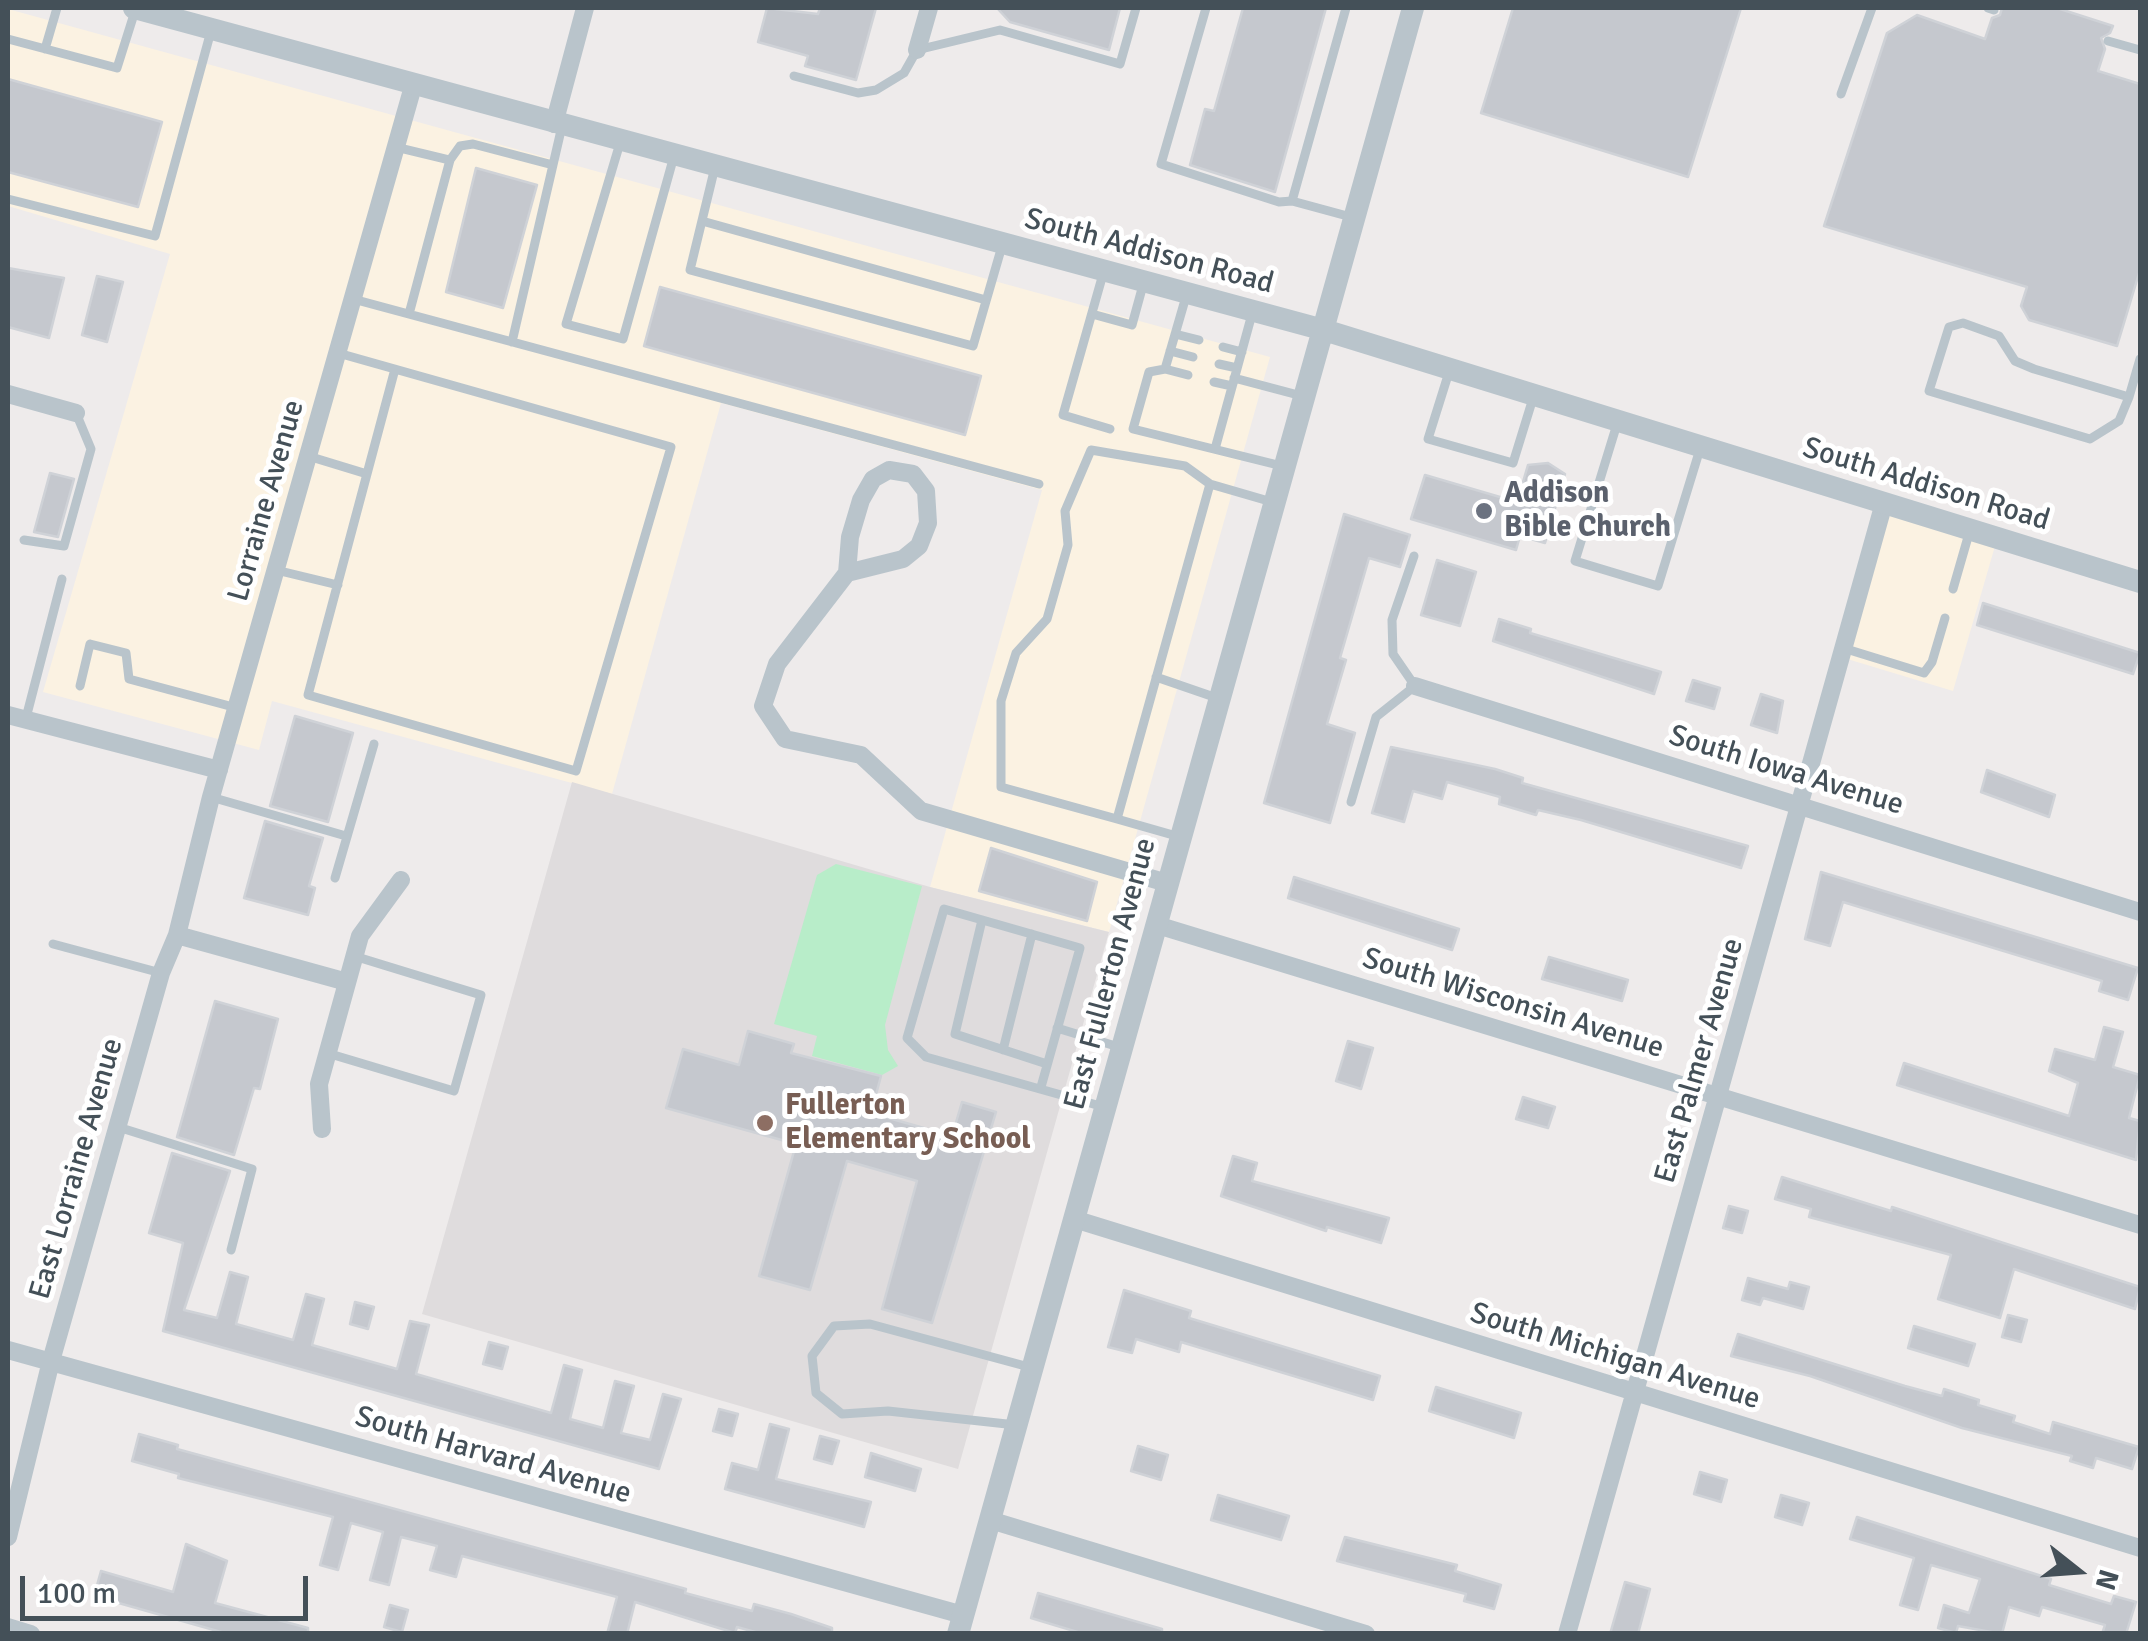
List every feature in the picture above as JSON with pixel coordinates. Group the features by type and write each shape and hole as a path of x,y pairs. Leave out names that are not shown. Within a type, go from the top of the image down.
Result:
{"street":[{"name":"South Addison Road","path":"135,8 1324,330 2140,582"},
{"path":"558,125 585,8"},
{"path":"916,50 928,8"},
{"name":"East Fullerton Avenue","path":"960,1624 1413,8"},
{"name":"Lorraine Avenue","path":"177,934 211,798 414,83"},
{"path":"8,394 76,413"},
{"path":"848,573 903,559 919,546 928,523 926,491 913,474 889,470 873,479 850,537 848,573 777,664 764,706 785,739 860,756 921,811 1167,882"},
{"name":"East Palmer Avenue","path":"1567,1634 1884,503"},
{"name":"South Iowa Avenue","path":"1415,686 2140,912"},
{"path":"17,716 219,770"},
{"path":"322,1129 319,1084 360,936 401,880"},
{"name":"South Wisconsin Avenue","path":"1157,926 2140,1225"},
{"path":"177,934 346,982"},
{"name":"East Lorraine Avenue","path":"8,1538 51,1361 161,973 177,934"},
{"name":"South Michigan Avenue","path":"1074,1219 2140,1548"},
{"name":"South Harvard Avenue","path":"8,1350 960,1624"},
{"path":"990,1520 1366,1634"},
{"path":"8,1627 31,1634"}],"lane":[{"path":"45,49 58,8"},
{"path":"8,39 117,68 135,8"},
{"path":"794,76 858,93 876,90 904,73 916,50 1000,30 1120,64 1136,8"},
{"path":"1206,8 1161,164 1280,202 1292,200 1354,218"},
{"path":"1292,200 1346,8"},
{"path":"1841,94 1872,8"},
{"path":"8,199 155,236 212,29"},
{"path":"2108,41 2140,50"},
{"path":"512,342 553,165 558,125"},
{"path":"621,140 566,324 622,339 674,156"},
{"path":"409,314 450,160 460,146 473,144 553,165"},
{"path":"396,147 450,160"},
{"path":"716,167 690,270 972,346 1003,244"},
{"path":"702,220 986,300"},
{"path":"1104,271 1063,415 1110,429"},
{"path":"1092,314 1132,325 1144,282"},
{"path":"1165,369 1186,294"},
{"path":"353,299 1039,484"},
{"path":"1215,449 1253,311"},
{"path":"2129,397 2034,369 2015,360 2000,336 1963,323 1949,327 1929,391 2090,439 2118,422 2129,397 2140,359"},
{"path":"1175,334 1199,340"},
{"path":"1223,347 1242,352"},
{"path":"1170,351 1194,357"},
{"path":"338,353 395,369 671,447 576,771 308,695 395,369"},
{"path":"1219,364 1235,377 1305,396"},
{"path":"1188,375 1165,369 1149,372 1133,429 1285,467"},
{"path":"1450,369 1428,439 1513,463 1534,395"},
{"path":"1214,382 1235,377"},
{"path":"24,540 64,546 91,449 88,433 76,413"},
{"path":"1618,421 1575,562 1658,586 1701,447"},
{"path":"1180,837 1001,786 1002,702 1016,654 1047,619 1068,545 1065,511 1091,450 1185,466 1210,484 1274,503"},
{"path":"308,456 367,474"},
{"path":"1116,819 1210,484"},
{"path":"1953,590 1970,530"},
{"path":"1351,802 1376,717 1415,686 1393,654 1392,620 1414,556"},
{"path":"276,570 338,585"},
{"path":"17,716 62,579"},
{"path":"1844,648 1924,673 1932,662 1945,618"},
{"path":"80,686 90,644 126,653 129,680 237,708"},
{"path":"1156,677 1219,699"},
{"path":"335,878 374,744"},
{"path":"211,798 346,836"},
{"path":"1041,1088 1080,948 944,909 907,1038 926,1057 1106,1108"},
{"path":"982,920 955,1034 1048,1064"},
{"path":"1003,1050 1032,934"},
{"path":"53,944 161,973"},
{"path":"327,1053 454,1092 481,995 354,956"},
{"path":"1057,1028 1122,1048"},
{"path":"118,1127 252,1170 231,1250"},
{"path":"1016,1424 888,1411 842,1414 816,1393 812,1356 834,1326 870,1324 1032,1368"}],"shaded area":[{"path":"8,9 1270,357 1109,932 930,887 1042,490 721,403 612,794 272,701 259,750 43,692 170,254 8,206"},
{"path":"1886,511 1995,546 1953,691 1844,658"},
{"name":"Fullerton Elementary School","path":"572,782 930,887 1109,932 958,1469 422,1314"}],"green space":[{"path":"836,864 922,886 885,1025 888,1050 898,1066 882,1075 812,1056 817,1036 774,1024 817,875"}],"building":[{"path":"767,8 818,14 820,8 876,8 856,80 805,66 808,56 758,42"},
{"path":"997,8 1120,8 1109,50 1010,22"},
{"path":"1243,8 1326,8 1275,192 1190,165 1205,109 1214,111"},
{"path":"1513,8 1741,8 1688,177 1481,113"},
{"path":"2002,8 2057,8 2113,26 2101,38 2105,49 2098,71 2140,84 2140,270 2117,346 2029,320 2021,306 2027,287 1824,226 1887,33 1917,15 1985,39 1992,18 2000,15"},
{"path":"8,79 162,122 138,207 8,172"},
{"path":"476,168 537,185 503,308 446,292"},
{"path":"8,268 64,278 49,338 8,327"},
{"path":"97,276 123,282 107,342 82,335"},
{"path":"660,287 981,376 965,435 644,346"},
{"name":"Addison Bible Church","path":"1548,463 1565,474 1545,543 1520,536 1516,550 1411,519 1425,475 1517,502 1528,465"},
{"path":"50,473 74,479 58,537 34,532"},
{"path":"1344,514 1410,535 1400,567 1369,558 1340,658 1346,660 1327,724 1355,733 1330,823 1264,803"},
{"path":"1437,560 1476,572 1460,626 1421,615"},
{"path":"1983,603 2140,653 2133,674 1977,625"},
{"path":"1499,619 1531,629 1530,633 1661,672 1654,694 1493,641"},
{"path":"1693,680 1720,688 1714,709 1686,701"},
{"path":"1761,694 1783,701 1777,733 1751,725"},
{"path":"295,716 353,733 328,822 270,806"},
{"path":"1391,747 1495,769 1523,778 1522,783 1748,846 1741,868 1581,820 1538,810 1536,815 1499,804 1500,797 1447,782 1442,799 1413,791 1404,822 1372,813"},
{"path":"1987,770 2055,795 2049,817 1981,792"},
{"path":"265,821 323,838 309,886 315,888 308,915 244,898"},
{"path":"991,848 1097,882 1087,921 979,891"},
{"path":"1821,872 2138,968 2128,1000 2099,991 2102,981 1843,902 1830,946 1805,939"},
{"path":"1294,877 1459,929 1452,950 1288,898"},
{"path":"1549,957 1628,980 1622,1001 1542,979"},
{"path":"215,1001 278,1019 260,1089 254,1088 234,1155 177,1137"},
{"path":"2104,1027 2123,1032 2113,1067 2140,1075 2129,1118 2140,1121 2136,1160 1897,1085 1904,1063 2069,1116 2078,1083 2049,1071 2055,1049 2095,1060"},
{"path":"748,1031 794,1044 791,1053 881,1076 871,1113 952,1136 962,1102 996,1112 932,1323 882,1309 917,1181 847,1161 810,1290 759,1276 796,1144 666,1108 683,1049 739,1065"},
{"path":"1348,1041 1373,1048 1361,1089 1336,1081"},
{"path":"1523,1097 1555,1107 1548,1128 1516,1119"},
{"path":"172,1153 230,1171 184,1310 217,1318 230,1272 248,1277 236,1324 293,1340 306,1294 324,1299 312,1345 397,1369 410,1321 429,1325 416,1374 551,1413 564,1365 582,1370 570,1419 603,1428 615,1381 634,1386 621,1433 650,1440 663,1394 681,1399 659,1469 163,1331 183,1243 149,1233"},
{"path":"1233,1156 1257,1163 1252,1181 1389,1218 1381,1243 1327,1227 1326,1231 1221,1196"},
{"path":"1782,1177 1891,1211 1892,1207 2140,1287 2135,1309 2014,1269 2000,1318 1938,1299 1951,1255 1809,1217 1811,1209 1775,1199"},
{"path":"1729,1206 1748,1211 1742,1233 1723,1228"},
{"path":"1748,1278 1788,1289 1790,1282 1809,1287 1803,1309 1763,1298 1760,1305 1742,1300"},
{"path":"1124,1290 1191,1311 1189,1318 1380,1376 1373,1400 1181,1342 1179,1352 1136,1339 1132,1353 1108,1347"},
{"path":"355,1302 374,1307 368,1329 350,1324"},
{"path":"2008,1315 2027,1320 2021,1342 2002,1337"},
{"path":"1914,1326 1975,1344 1968,1366 1908,1348"},
{"path":"1738,1334 1905,1386 1942,1396 1944,1389 1979,1400 1978,1405 2015,1416 2013,1422 2050,1434 2053,1422 2139,1447 2132,1469 2096,1458 2093,1468 2070,1461 2072,1456 1962,1428 1810,1376 1731,1356"},
{"path":"489,1342 508,1347 502,1369 483,1364"},
{"path":"1436,1387 1521,1413 1514,1438 1429,1411"},
{"path":"719,1409 738,1414 732,1436 713,1431"},
{"path":"770,1424 789,1429 776,1479 871,1502 864,1527 725,1489 732,1463 758,1470"},
{"path":"139,1434 178,1445 177,1449 686,1589 685,1593 752,1611 754,1604 791,1614 832,1628 832,1634 762,1634 737,1627 735,1633 635,1602 627,1634 607,1634 617,1597 462,1556 456,1577 430,1570 437,1546 401,1537 389,1585 370,1580 383,1532 351,1523 338,1570 320,1565 333,1517 178,1478 179,1474 132,1461"},
{"path":"820,1436 839,1441 832,1464 814,1459"},
{"path":"1138,1446 1168,1455 1161,1480 1131,1471"},
{"path":"871,1453 921,1469 915,1491 865,1477"},
{"path":"1700,1472 1727,1480 1721,1502 1694,1494"},
{"path":"1218,1495 1289,1516 1281,1540 1211,1520"},
{"path":"1781,1495 1809,1503 1802,1525 1775,1517"},
{"path":"1857,1517 2051,1579 2049,1585 2111,1604 2114,1596 2136,1602 2126,1634 2102,1634 2105,1625 2042,1607 2039,1616 2009,1607 2002,1634 1958,1626 1956,1633 1938,1628 1944,1605 1969,1613 1980,1579 1931,1565 1918,1610 1900,1605 1914,1558 1850,1539"},
{"path":"1345,1537 1457,1565 1455,1571 1501,1585 1494,1609 1464,1601 1466,1594 1337,1561"},
{"path":"186,1544 227,1561 215,1603 308,1628 308,1634 228,1634 94,1596 101,1571 173,1592"},
{"path":"1625,1582 1650,1589 1638,1634 1610,1634"},
{"path":"1038,1593 1162,1629 1162,1634 1084,1634 1031,1618"},
{"path":"390,1605 408,1610 402,1632 384,1627"}],"place":[{"name":"Addison Bible Church","path":"1484,511"},
{"name":"Fullerton Elementary School","path":"765,1123"}]}
